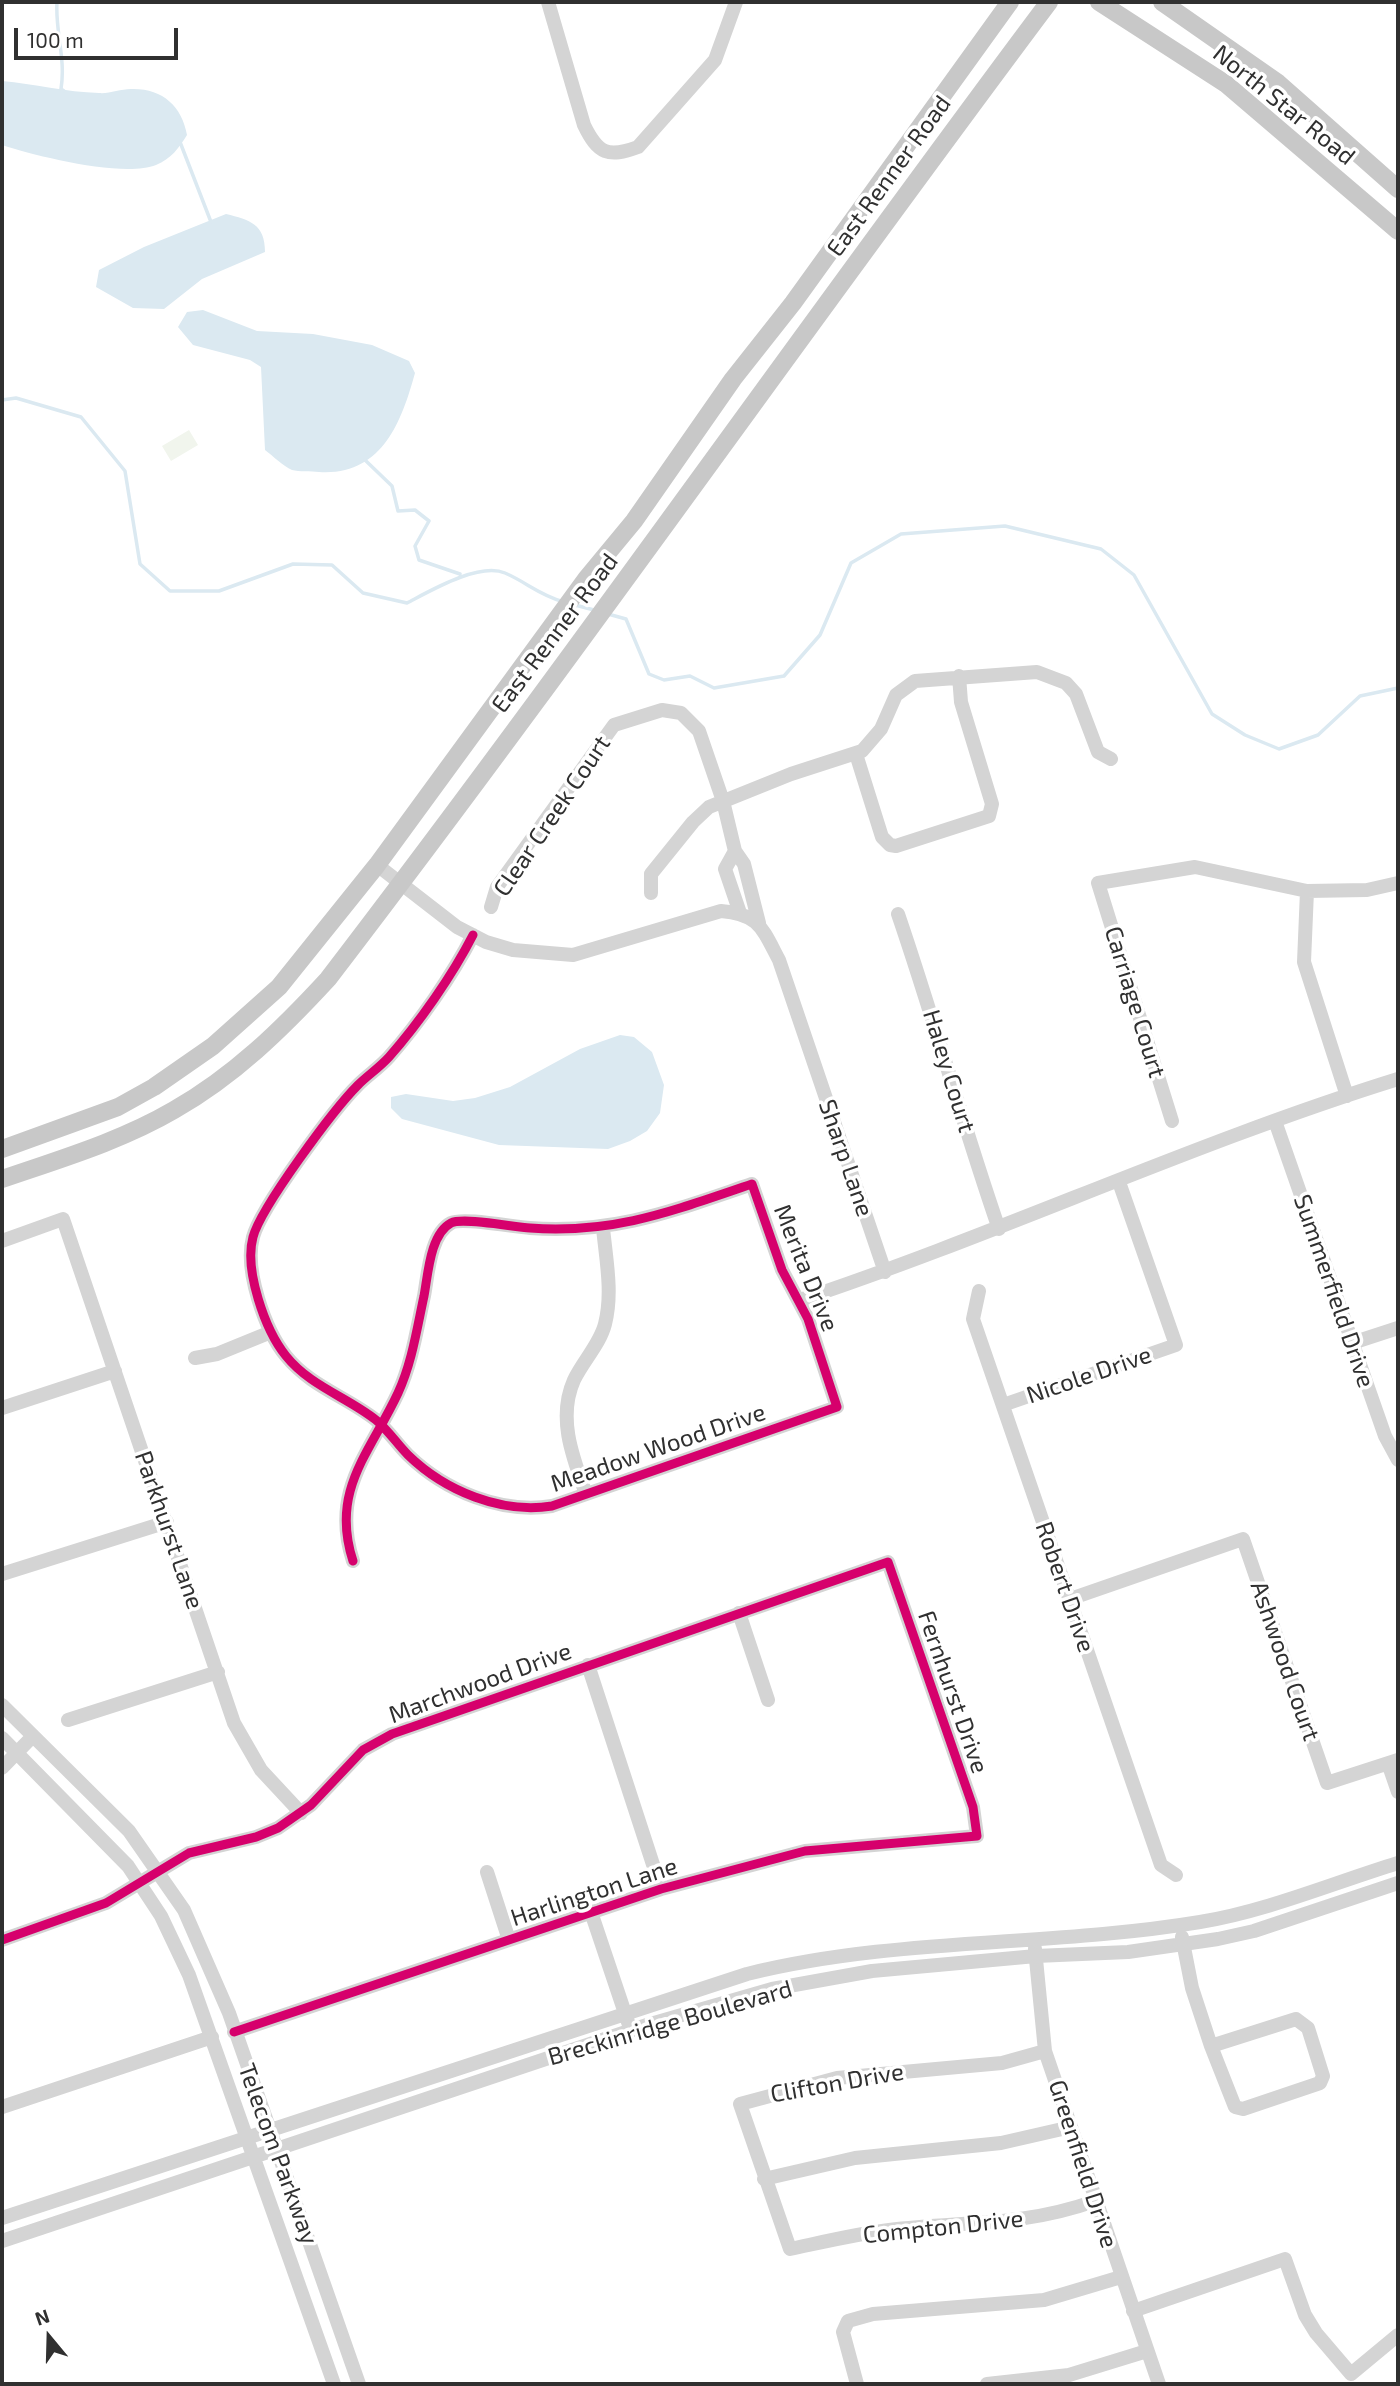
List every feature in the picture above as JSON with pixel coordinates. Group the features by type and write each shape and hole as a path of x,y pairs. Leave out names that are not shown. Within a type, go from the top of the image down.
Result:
{"main road":[{"name":"East Renner Road","path":"2,1149 118,1107 154,1087 213,1046 279,987 377,865 586,579 634,521 733,379 856,216 1010,2"},
{"name":"East Renner Road","path":"2,1179 133,1130 174,1110 219,1080 290,1021 328,979 586,630 657,539 877,234 1049,2"},
{"name":"North Star Road","path":"1098,2 1226,84 1398,231"},
{"name":"North Star Road","path":"1162,2 1278,83 1398,189"},
{"path":"856,216 877,234"},
{"path":"634,521 657,539"}],"street":[{"path":"548,2 584,125 592,141 603,152 620,154 638,147 715,60 736,2"},
{"path":"651,893 651,874 693,822 709,807 791,774 856,754 875,739 891,701 908,685 924,678 1037,672 1066,682 1076,694 1098,752 1111,759"},
{"path":"856,754 882,837 890,845 896,846 984,819 991,812 992,804 961,702 959,676"},
{"name":"Clear Creek Court","path":"491,907 497,887 614,725 662,710 681,713 699,731 723,801"},
{"path":"723,801 735,851 725,869 740,913"},
{"name":"Sharp Lane","path":"735,851 744,864 759,923 779,960 885,1272"},
{"path":"377,865 400,885 473,935 513,950 573,955 721,911 740,913 759,923"},
{"name":"Carriage Court","path":"1172,1121 1098,883 1195,867 1307,891"},
{"path":"1347,1096 1304,962 1307,891 1367,890 1398,883"},
{"name":"Haley Court","path":"898,914 939,1034 956,1100 999,1229"},
{"name":"Meadow Wood Drive","path":"473,935 460,960 392,1054 346,1099 258,1221 250,1255 251,1274 271,1332 287,1358 303,1375 381,1424 418,1464 473,1497 496,1505 537,1508 586,1494 837,1407"},
{"path":"800,1300 885,1272 1275,1121 1398,1079"},
{"name":"Summerfield Drive","path":"1275,1121 1385,1436 1398,1460"},
{"name":"Nicole Drive","path":"1003,1405 1176,1345 1119,1182"},
{"name":"Merita Drive","path":"603,1228 658,1215 752,1184 782,1270 800,1300 837,1407"},
{"name":"Parkhurst Lane","path":"2,1241 63,1219 234,1723 249,1751 281,1793 301,1813"},
{"path":"354,1561 346,1530 350,1488 398,1392 410,1359 432,1255 442,1229 457,1220 540,1228 603,1228 608,1286 605,1325 573,1381 568,1413 569,1446 586,1494"},
{"name":"Robert Drive","path":"979,1291 973,1319 1161,1865 1176,1875"},
{"path":"1352,1343 1398,1328"},
{"path":"195,1358 217,1354 271,1332"},
{"path":"2,1408 115,1371"},
{"path":"2,1574 167,1522"},
{"name":"Ashwood Court","path":"1070,1599 1243,1539 1327,1783 1393,1761"},
{"name":"Marchwood Drive","path":"2,1940 106,1903 158,1871 207,1847 257,1837 301,1813 342,1768 380,1740 888,1562"},
{"name":"Fernhurst Drive","path":"888,1562 973,1807 977,1836"},
{"path":"739,1613 768,1700"},
{"path":"588,1665 661,1889"},
{"path":"68,1720 218,1672"},
{"name":"Telecom Parkway","path":"2,1705 108,1809 158,1871 184,1910 202,1948 278,2149 359,2384"},
{"path":"2,1768 33,1736"},
{"name":"Telecom Parkway","path":"2,1738 118,1854 141,1883 161,1916 189,1975 212,2037 334,2384"},
{"path":"1393,1761 1398,1792"},
{"name":"Harlington Lane","path":"234,2032 661,1889 805,1852 977,1836"},
{"name":"Breckinridge Boulevard","path":"2,2218 624,2012 786,1964 867,1951 1180,1925 1254,1910 1398,1863"},
{"path":"487,1872 509,1940"},
{"name":"Breckinridge Boulevard","path":"2,2241 728,2001 872,1971 1036,1956 1128,1952 1183,1945 1254,1931 1398,1883"},
{"path":"592,1912 631,2031"},
{"path":"1180,1925 1192,1988 1212,2046 1235,2107 1243,2109 1314,2087 1323,2076 1308,2028 1296,2020 1212,2046"},
{"name":"Greenfield Drive","path":"1034,1937 1045,2050 1158,2384"},
{"path":"2,2106 212,2037"},
{"name":"Clifton Drive","path":"790,2249 740,2104 837,2078 1002,2063 1045,2050"},
{"path":"764,2179 855,2158 1014,2141 1071,2127"},
{"name":"Compton Drive","path":"790,2249 890,2230 1024,2220 1055,2215 1095,2201"},
{"path":"1133,2311 1285,2259 1311,2324 1351,2374 1398,2334"},
{"path":"857,2384 843,2332 848,2322 873,2314 1044,2300 1121,2277"},
{"path":"987,2384 1069,2375 1147,2351"}],"shaded area":[{"path":"2,81 87,92 131,89 152,92 161,95 175,107 187,135 178,149 166,160 141,168 123,169 79,164 17,150 2,145"},
{"path":"226,214 249,221 259,229 265,252 202,279 164,309 133,308 96,287 99,270 144,247"},
{"path":"203,310 257,331 313,334 372,345 409,361 415,373 403,411 385,443 373,456 340,471 295,471 282,463 265,450 261,367 250,360 193,345 178,327 187,312"},
{"path":"189,430 198,445 171,461 162,446"},
{"path":"620,1035 634,1037 652,1052 664,1085 660,1113 647,1131 608,1149 499,1145 402,1119 391,1108 391,1097 406,1094 453,1101 475,1098 510,1087 580,1049"}],"waterway":[{"path":"57,2 61,89 64,91"},
{"path":"180,142 211,222"},
{"path":"2,400 16,398 81,417 125,471 140,564 170,591 219,591 293,564 332,565 363,593 407,603 455,579 482,571 505,573 547,596 564,602"},
{"path":"365,460 392,486 398,511 415,510 429,521 415,546 419,560 460,574"},
{"path":"608,614 626,619 649,674 664,680 690,676 714,688 784,676 820,635 851,563 901,534 1005,526 1101,549 1134,575 1212,714 1245,735 1279,749 1318,735 1360,696 1398,688"},
{"path":"575,605 594,610"}],"cycle path":[{"path":"353,1561 347,1536 346,1513 350,1492 365,1454 376,1435 387,1415 403,1382 414,1345 434,1245 444,1228 457,1221 561,1229 617,1224 669,1211 752,1184 782,1270 808,1319 837,1407 552,1506 533,1508 494,1503 456,1489 439,1479 408,1455 385,1428 380,1424 376,1420 317,1383 286,1356 264,1316 254,1282 251,1251 259,1223 283,1182 333,1115 358,1085 389,1057 423,1014 473,935"},
{"path":"2,1940 106,1903 189,1853 256,1837 278,1828 311,1805 363,1750 392,1734 888,1562 973,1807 977,1836 805,1851 661,1889 234,2032"}]}
